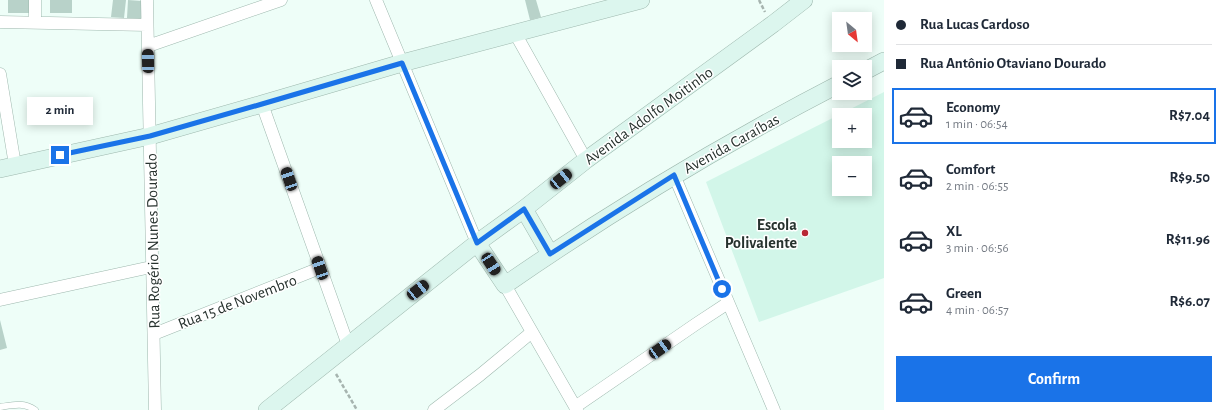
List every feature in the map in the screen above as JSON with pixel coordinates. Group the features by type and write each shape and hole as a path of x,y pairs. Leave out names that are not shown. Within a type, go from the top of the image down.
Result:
{"main road":[{"path":"7,167 150,136 402,63 515,33 609,4 641,0"},
{"name":"Avenida Adolfo Moitinho","path":"267,410 477,243 524,209 586,160 804,0"},
{"path":"872,67 884,61"},
{"name":"Avenida Caraíbas","path":"505,285 550,254 674,175 832,88"},
{"path":"524,209 550,254"},
{"path":"477,243 505,285"}],"street":[{"path":"35,0 35,22"},
{"name":"Rua Rogério Nunes Dourado","path":"147,0 151,267 155,410"},
{"path":"148,46 282,0"},
{"path":"376,0 477,243"},
{"path":"0,22 147,25"},
{"path":"515,33 586,160"},
{"path":"0,74 7,167"},
{"path":"262,104 348,345"},
{"path":"674,175 774,410"},
{"path":"0,300 151,267"},
{"name":"Rua 15 de Novembro","path":"154,334 320,268"},
{"path":"505,285 576,409 728,303"},
{"path":"434,410 480,375 532,332"}],"lane":[{"path":"0,407 16,404 29,406 35,410"}],"path":[{"path":"329,361 357,410"}],"shaded area":[{"name":"Escola Polivalente","path":"884,92 884,278 759,322 706,182 832,118 832,148 872,148 872,108 852,108 868,100 872,100 872,98"}],"building":[{"path":"8,0 35,0 34,13 8,13"},
{"path":"50,0 72,0 72,13 50,13"},
{"path":"113,0 126,0 124,18 111,17"},
{"path":"128,0 142,1 141,19 127,18"},
{"path":"525,0 536,0 541,17 530,20"},
{"path":"0,320 7,348 0,350"}],"place":[{"name":"Escola Polivalente","path":"805,233"}],"route":[{"path":"60,155 150,136 402,63 477,243 524,209 550,254 674,175 722,289"}]}
